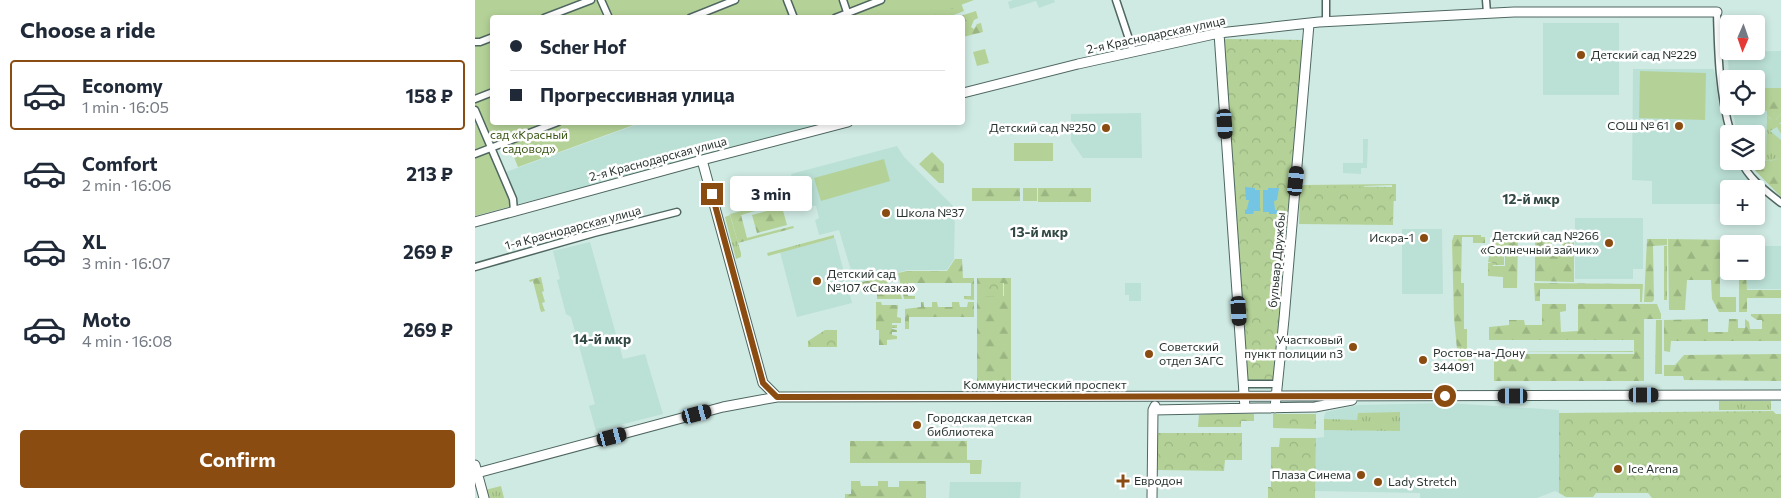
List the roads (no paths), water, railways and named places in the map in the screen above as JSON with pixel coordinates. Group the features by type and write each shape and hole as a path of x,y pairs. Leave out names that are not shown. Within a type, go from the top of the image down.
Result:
{"street":[{"path":"552,15 591,0"},
{"path":"601,0 608,15"},
{"path":"698,15 735,0"},
{"path":"787,0 793,15"},
{"path":"843,0 849,15 881,0"},
{"path":"1117,0 1133,51"},
{"path":"1326,0 1326,22"},
{"path":"1487,0 1487,13"},
{"path":"1717,12 1718,57 1724,110 1728,125"},
{"name":"2-я Краснодарская улица","path":"965,93 1133,51 1219,34 1309,26 1326,22 1487,13 1717,12"},
{"name":"бульвар Дружбы","path":"1275,408 1302,125 1309,26"},
{"path":"1219,34 1245,408"},
{"path":"475,42 490,38"},
{"path":"475,99 490,93"},
{"path":"475,110 513,199 514,211"},
{"path":"475,154 550,125"},
{"name":"2-я Краснодарская улица","path":"475,222 836,125"},
{"path":"702,160 763,383 777,397"},
{"path":"1746,170 1759,186 1781,203"},
{"name":"1-я Краснодарская улица","path":"475,267 594,233 677,212"},
{"path":"755,400 763,383"},
{"path":"1244,384 1278,384"},
{"name":"Коммунистический проспект","path":"476,469 723,407 777,397 1160,398 1245,396 1781,395"},
{"name":"Коммунистический проспект","path":"1143,398 1153,410 1315,407 1370,396"},
{"path":"1152,498 1153,410 1160,398"},
{"path":"476,469 484,498"}],"water":[{"path":"1245,187 1260,190 1260,211 1254,211 1253,214 1245,214 1249,200 1246,200"},
{"path":"1268,188 1279,188 1277,200 1274,201 1275,210 1278,210 1278,214 1263,212 1263,190 1268,190"}],"place":[{"name":"Детский сад №229","path":"1581,55"},
{"name":"СОШ № 61","path":"1679,126"},
{"name":"Детский сад №250","path":"1106,128"},
{"name":"Школа №37","path":"886,213"},
{"name":"Искра-1","path":"1424,238"},
{"name":"Детский сад №266 «Солнечный зайчик»","path":"1609,243"},
{"name":"Детский сад №107 «Сказка»","path":"817,281"},
{"name":"Участковый пункт полиции n3","path":"1353,347"},
{"name":"Советский отдел ЗАГС","path":"1149,354"},
{"name":"Ростов-на-Дону 344091","path":"1423,360"},
{"name":"Городская детская библиотека","path":"917,425"},
{"name":"Ice Arena","path":"1618,469"},
{"name":"Плаза Синема","path":"1361,475"},
{"name":"Евродон","path":"1123,481"},
{"name":"Lady Stretch","path":"1378,482"}],"district":[{"name":"12-й мкр","path":"1531,199"},
{"name":"13-й мкр","path":"1039,232"},
{"name":"14-й мкр","path":"602,339"}],"park label":[{"name":"сад «Красный садовод»","path":"529,142"}]}
